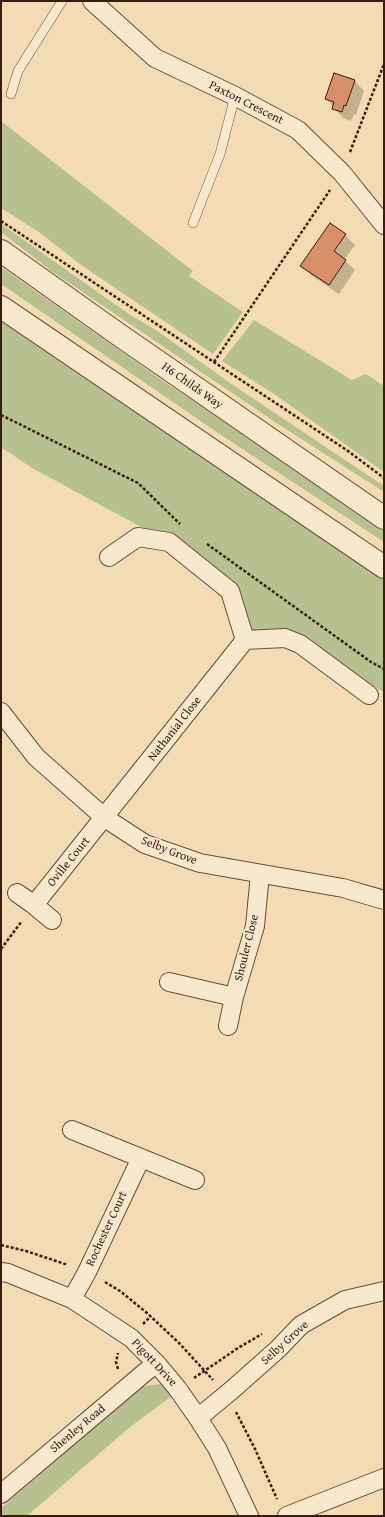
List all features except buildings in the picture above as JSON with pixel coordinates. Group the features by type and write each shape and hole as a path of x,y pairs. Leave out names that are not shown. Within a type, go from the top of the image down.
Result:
{"street":[{"name":"Paxton Crescent","path":"92,1 155,58 235,96 298,130 342,173 384,225"},
{"name":"H6 Childs Way","path":"1,251 115,332 384,518"},
{"path":"1,307 384,567"},
{"path":"109,557 138,537 169,542 230,591 246,640 285,638 300,644 369,696"},
{"name":"Nathanial Close","path":"105,818 246,640"},
{"name":"Selby Grove","path":"1,712 36,757 105,818 145,844 200,863 343,888 384,900"},
{"name":"Oville Court","path":"34,905 105,818"},
{"name":"Shouler Close","path":"228,1026 234,997 255,926 260,874"},
{"path":"17,893 52,920"},
{"name":"Shouler Close","path":"169,982 234,997"},
{"path":"72,1130 195,1180"},
{"name":"Rochester Court","path":"72,1299 87,1272 141,1158"},
{"name":"Pigott Drive","path":"1,1272 8,1273 72,1299 131,1338 156,1363 177,1388 198,1418 217,1448 249,1516"},
{"name":"Selby Grove","path":"198,1418 226,1396 278,1349 301,1325 345,1300 384,1292"},
{"name":"Shenley Road","path":"1,1494 156,1363"},
{"path":"283,1509 384,1478"}],"lane":[{"path":"11,94 18,71 62,1"},
{"path":"193,223 220,154 235,96"}],"path":[{"path":"214,362 342,173 384,64"},
{"path":"1,221 348,451 384,478"},
{"path":"1,949 34,905"},
{"path":"1,1245 26,1251 87,1272 120,1291 147,1313 206,1371 226,1396 255,1449 283,1509"}],"green space":[{"path":"1,121 193,271 189,276 243,312 213,354 81,265 39,232 1,208"},
{"path":"1,224 129,314 159,332 230,383 384,486 384,492 275,422 53,272 1,232"},
{"path":"1,267 166,383 384,527 384,542 218,433 1,284"},
{"path":"1,307 384,567 384,692 300,644 245,640 230,591 169,542 32,468 1,447"},
{"path":"254,320 352,380 366,374 384,386 384,472 277,396 222,361"},
{"path":"160,1384 166,1387 172,1396 130,1427 27,1516 1,1516 1,1508 130,1397 145,1386"}]}
